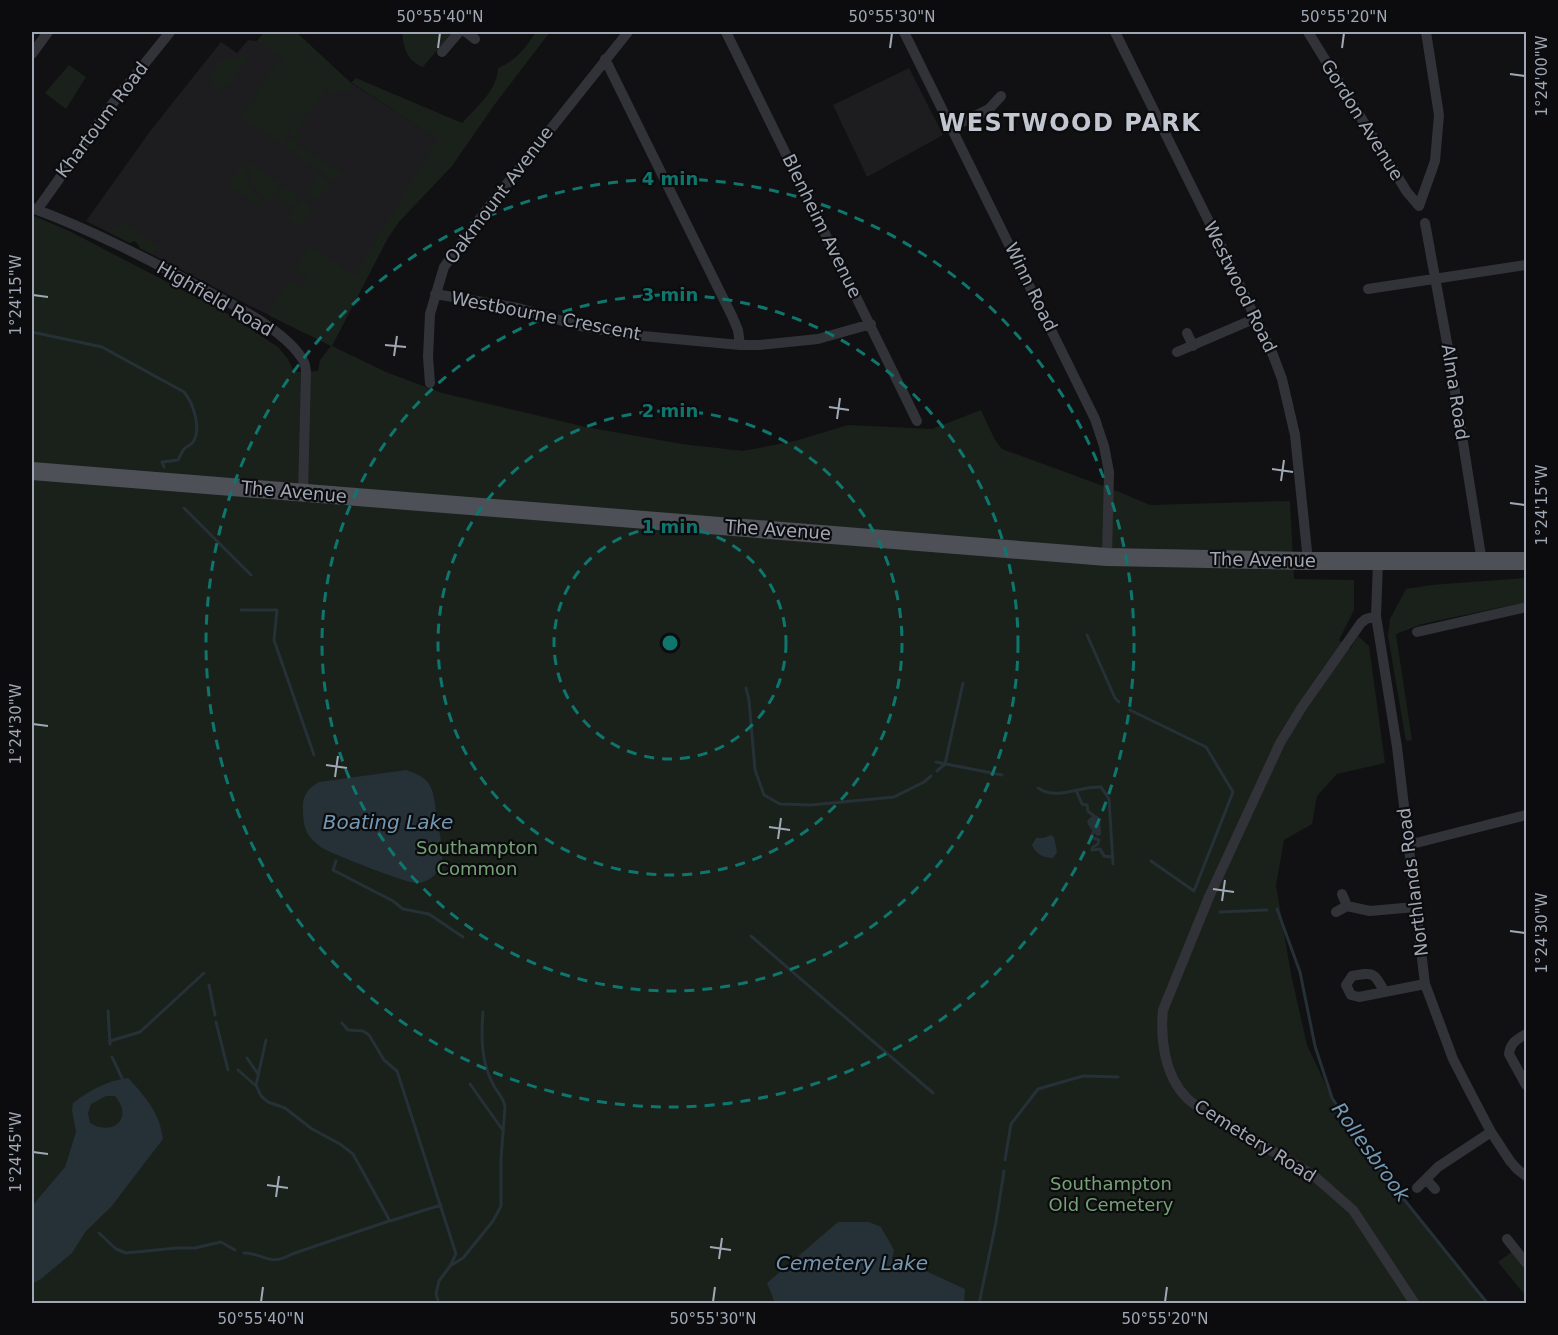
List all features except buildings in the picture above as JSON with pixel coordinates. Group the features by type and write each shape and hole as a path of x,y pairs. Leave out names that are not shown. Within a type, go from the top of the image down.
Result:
{"main road":[{"name":"The Avenue","path":"32,471 1107,556 1308,561 1527,561"}],"street":[{"path":"32,54 48,32"},
{"name":"Khartoum Road","path":"34,209 113,103 170,32"},
{"path":"442,52 459,32"},
{"name":"Oakmount Avenue","path":"430,383 428,332 435,294 444,267 497,195 628,32"},
{"name":"Blenheim Avenue","path":"726,32 917,421"},
{"name":"Winn Road","path":"904,32 1095,419 1109,472 1107,556"},
{"name":"Westwood Road","path":"1115,32 1256,318 1282,379 1292,420 1299,465 1308,561"},
{"name":"Gordon Avenue","path":"1313,34 1407,192 1419,206 1434,161 1439,115 1426,32"},
{"path":"605,59 732,316 738,330 740,345"},
{"path":"952,127 989,108 1001,96"},
{"name":"Highfield Road","path":"34,209 75,225 156,264 235,306 268,327 303,358 306,374 303,493"},
{"name":"Alma Road","path":"1425,223 1437,279 1482,562"},
{"path":"1368,289 1527,265"},
{"name":"Westbourne Crescent","path":"435,294 518,308 590,328 632,335 740,345 818,339 871,324"},
{"path":"1177,352 1256,318"},
{"path":"1187,333 1193,346"},
{"name":"Northlands Road","path":"1378,561 1376,616 1397,747 1425,984 1453,1059 1491,1132 1510,1161 1527,1176"},
{"path":"1417,632 1527,607"},
{"name":"Cemetery Road","path":"1376,616 1360,624 1302,707 1280,743 1209,897 1163,1010 1161,1029 1174,1081 1185,1097 1201,1109 1313,1175 1353,1210 1415,1304"},
{"path":"1408,845 1527,815"},
{"path":"1342,894 1347,906"},
{"path":"1336,912 1347,906 1370,912 1415,907"},
{"path":"1384,992 1425,984"},
{"path":"1527,1034 1514,1041 1509,1054 1527,1085"},
{"path":"1417,1188 1438,1167 1491,1132"},
{"path":"1426,1179 1435,1189"},
{"path":"1507,1239 1527,1263"}],"shaded area":[{"path":"264,32 296,32 351,83 439,139 317,338 246,304 140,248 134,241 130,243 86,221 151,130 221,42 237,53 248,40 257,41"},
{"path":"909,68 943,135 867,177 833,105"}],"green space":[{"name":"Southampton Common","path":"264,32 296,32 351,83 356,78 462,123 490,91 498,68 515,57 536,32 550,32 495,104 452,166 399,222 388,238 332,346 386,372 442,393 586,427 682,444 743,451 795,441 848,425 932,429 981,410 995,440 1002,449 1150,505 1290,501 1294,579 1354,580 1354,610 1339,640 1350,649 1358,636 1369,646 1385,763 1337,774 1317,796 1312,824 1284,840 1276,885 1291,974 1307,1045 1332,1098 1374,1162 1488,1303 32,1304 32,215 69,231 225,312 278,347 288,359 294,372 318,371 320,360 331,346 268,315 289,280 301,287 307,278 295,270 309,245 354,276 438,139 352,83 348,94 339,89 336,95 326,89 296,131 302,137 299,141 291,136 293,132 290,130 284,139 287,142 290,138 298,143 291,152 241,115 251,101 256,105 257,103 252,99 279,59 284,63 286,61 257,41"},
{"path":"402,32 452,32 423,67 409,57"},
{"path":"245,56 247,58 228,87 225,85 220,92 212,85 211,74 220,60"},
{"path":"69,65 86,77 66,109 45,93"},
{"path":"300,146 342,173 339,179 331,180 321,170 295,154"},
{"path":"247,161 282,185 266,205 252,183"},
{"path":"243,162 249,185 260,203 259,207 228,185"},
{"path":"319,173 331,184 316,200 307,194"},
{"path":"284,186 299,197 291,208 276,197"},
{"path":"302,199 312,206 300,228 287,218"},
{"path":"125,223 158,246 154,255 140,248 134,241 130,243 110,233 117,226"},
{"path":"1526,578 1526,602 1422,624 1396,634 1412,740 1406,741 1388,636 1390,619 1406,589"},
{"path":"1513,1251 1526,1269 1526,1292 1524,1294 1498,1262"}],"water":[{"name":"Boating Lake","path":"406,770 423,778 431,787 433,794 442,844 442,863 431,878 418,883 411,882 356,863 324,849 306,831 303,801 308,790 319,782"},
{"path":"1096,815 1100,818 1101,835 1097,836 1088,825 1087,821"},
{"path":"1051,835 1054,837 1057,852 1053,858 1040,855 1032,845 1036,838"},
{"path":"128,1078 146,1098 155,1113 163,1139 111,1207 86,1231 72,1253 32,1284 32,1206 65,1167 76,1132 73,1103 99,1087","holes":["106,1096 115,1096 122,1111 122,1118 118,1123 106,1128 90,1123 88,1113 91,1104"]},
{"name":"Cemetery Lake","path":"838,1222 869,1222 881,1227 894,1250 892,1258 901,1269 908,1271 917,1267 965,1289 964,1303 775,1303 767,1283"}],"waterway":[{"path":"32,332 102,347 184,392 195,416 196,436 178,460 162,462 164,467"},
{"path":"184,508 251,575"},
{"path":"241,610 277,610 274,640 314,755"},
{"path":"1087,635 1115,698 1119,702"},
{"path":"937,771 945,764 963,683"},
{"path":"746,688 755,770 764,795 780,804 811,805 894,797 931,776"},
{"path":"1130,710 1206,747 1233,792 1194,891 1151,861"},
{"path":"936,762 1002,775"},
{"path":"1038,788 1045,792 1060,793 1101,787 1109,799 1113,864"},
{"path":"1076,790 1082,804 1087,805 1088,811 1094,816"},
{"path":"1094,831 1091,837 1099,840 1092,850 1100,849 1104,856 1112,857"},
{"path":"336,861 333,870 393,901 403,909 429,914 463,937"},
{"name":"Rollesbrook","path":"1277,909 1300,972 1315,1046 1332,1098 1374,1162 1488,1304"},
{"path":"1220,912 1267,910"},
{"path":"751,936 933,1093"},
{"path":"110,1041 140,1032 204,973"},
{"path":"209,985 215,1015"},
{"path":"108,1011 110,1044"},
{"path":"439,1304 436,1294 439,1281 450,1266 463,1258 493,1221 501,1206 501,1159 505,1107 486,1066 482,1039 483,1012"},
{"path":"216,1022 228,1070"},
{"path":"342,1023 348,1030 363,1031 369,1035 384,1060 397,1071 456,1254 450,1266"},
{"path":"266,1040 256,1085 261,1096 268,1102 285,1108 312,1129 353,1154 390,1221 441,1205"},
{"path":"112,1057 122,1078"},
{"path":"247,1058 258,1074"},
{"path":"238,1070 255,1085"},
{"path":"1005,1160 1011,1124 1038,1089 1083,1076 1118,1077"},
{"path":"470,1084 502,1129"},
{"path":"979,1304 1004,1171"},
{"path":"244,1253 273,1260 284,1258 389,1221"},
{"path":"99,1233 116,1249 126,1253 195,1248 221,1242 235,1250"}],"district":[{"name":"WESTWOOD PARK","path":"1070,123"}],"park label":[{"name":"Southampton Old Cemetery","path":"1111,1194"}]}
